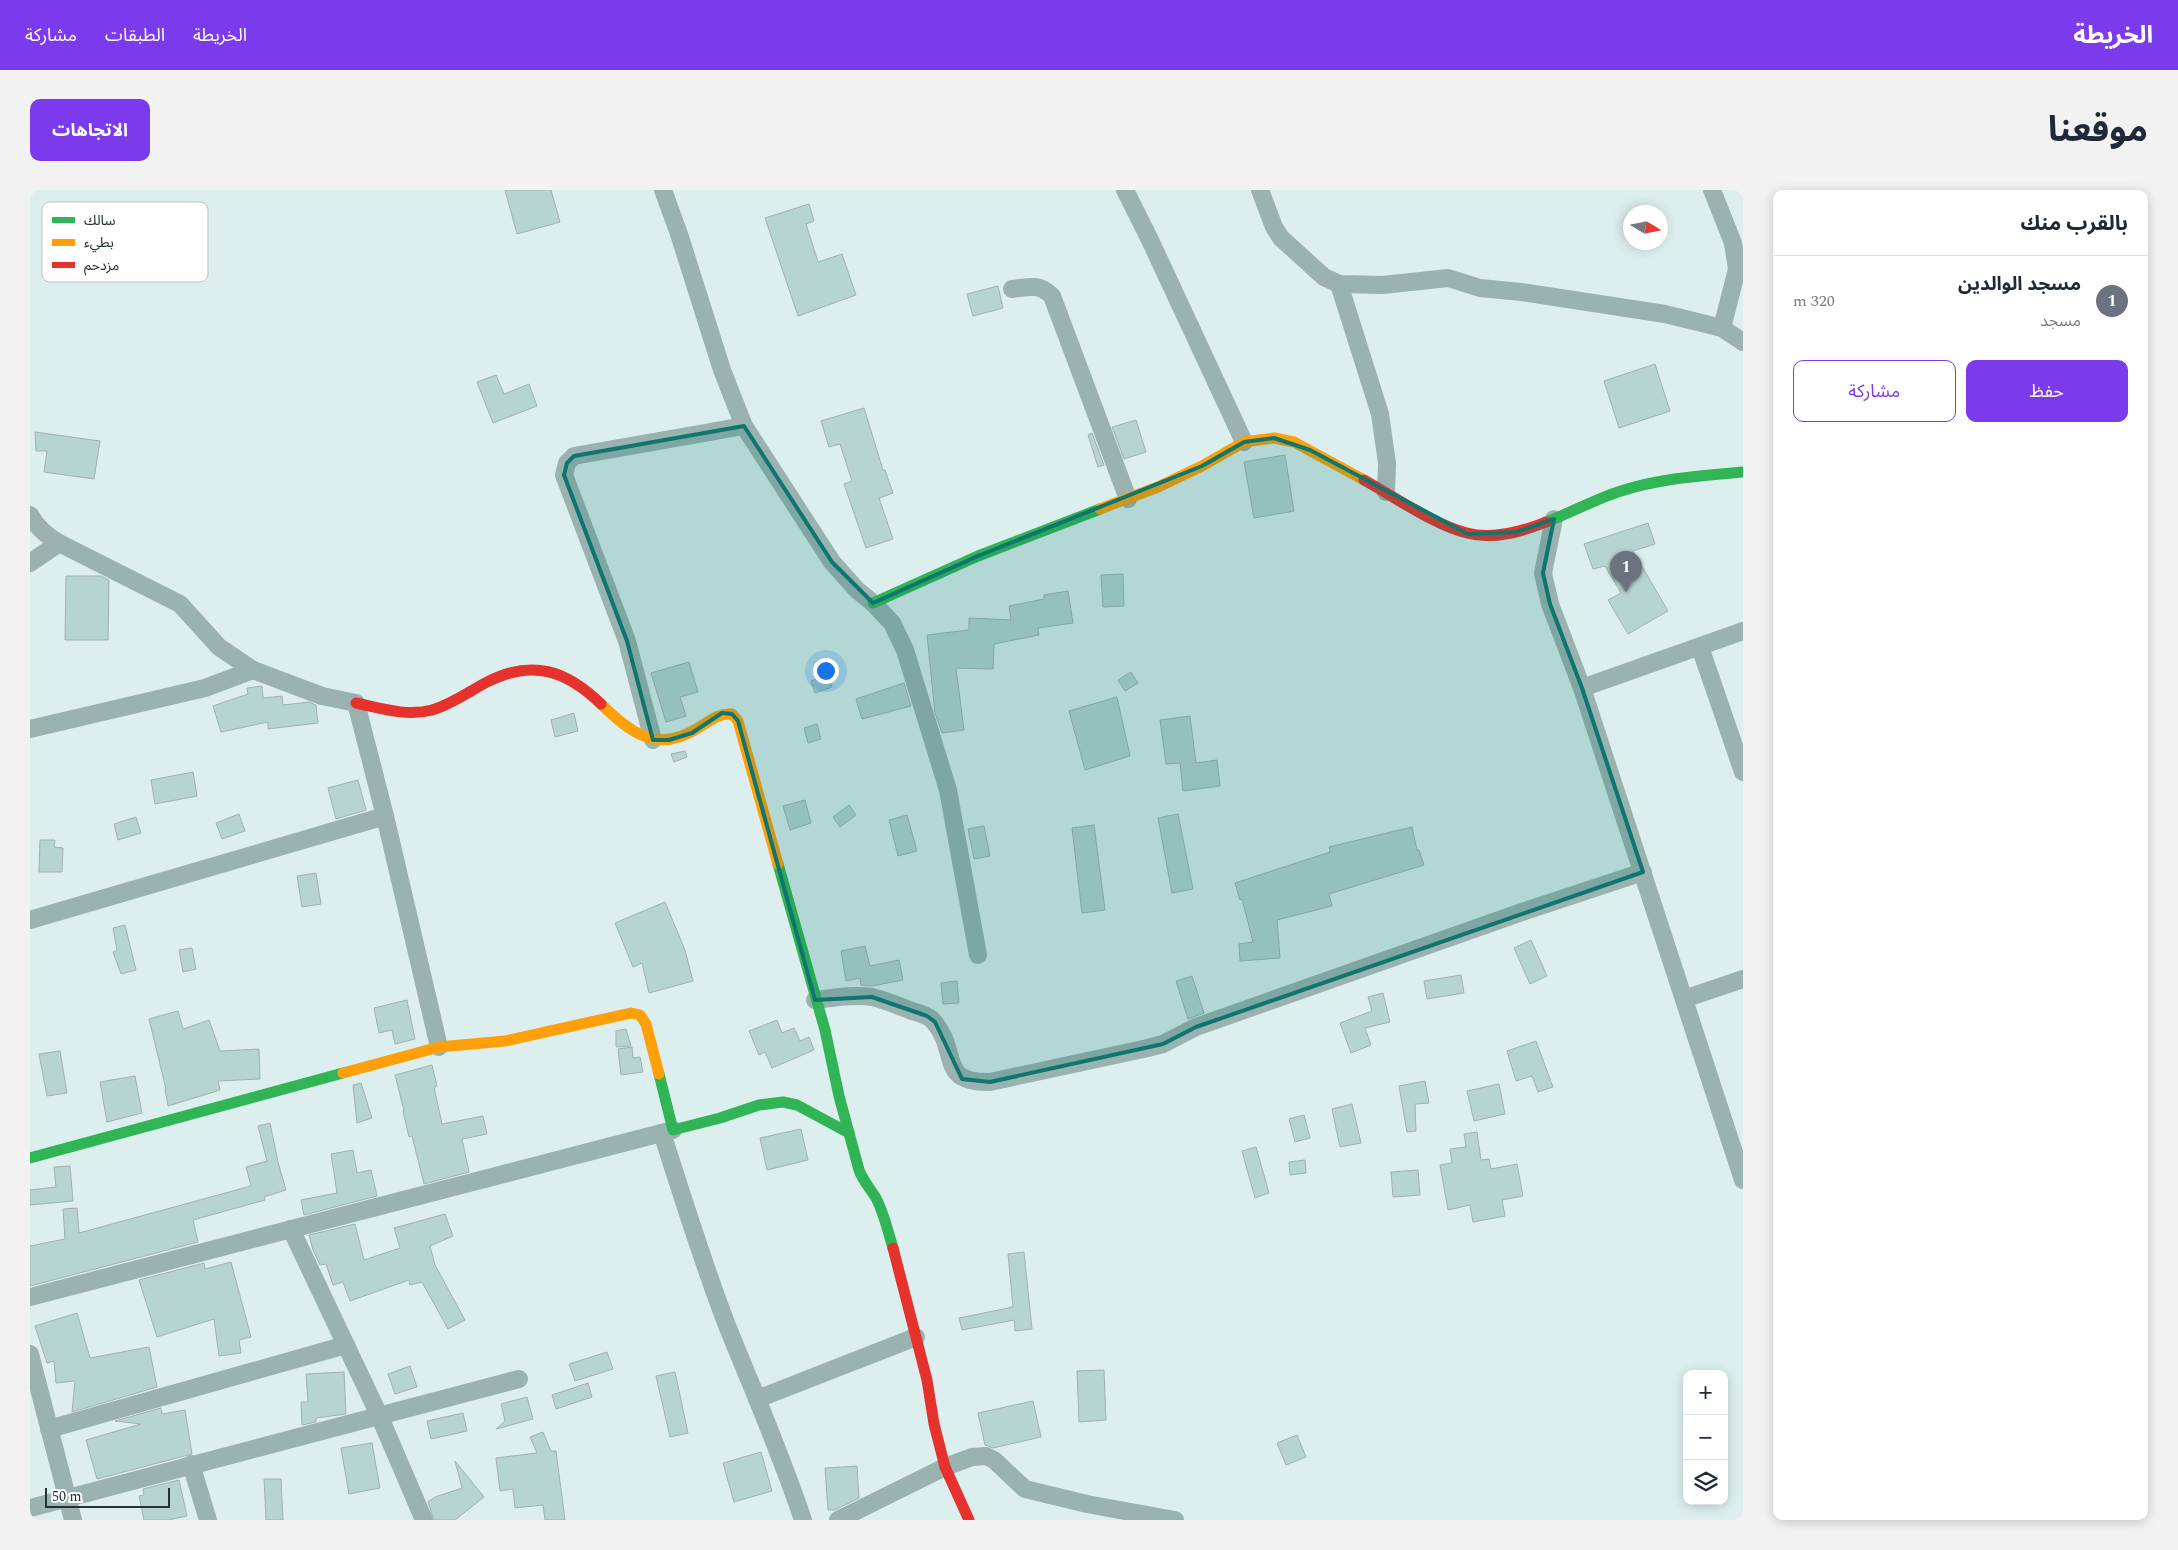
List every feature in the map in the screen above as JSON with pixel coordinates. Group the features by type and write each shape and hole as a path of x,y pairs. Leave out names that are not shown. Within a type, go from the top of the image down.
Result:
{"street":[{"path":"663,190 722,370 744,426 795,502 832,562 857,590 873,602 892,623 905,650 948,790 978,955"},
{"path":"1125,190 1244,442"},
{"path":"1260,190 1274,228 1281,238 1324,277 1339,284 1384,285 1448,278 1480,288 1521,292 1665,314 1722,328 1743,342"},
{"path":"1712,190 1733,243 1737,269 1722,328"},
{"path":"1339,284 1380,414 1387,455 1386,492"},
{"path":"1012,289 1034,286 1043,288 1052,296 1128,499"},
{"path":"653,740 627,641 564,475 567,463 574,456 744,426"},
{"path":"873,602 978,556 1128,499 1202,466 1244,442 1274,438 1294,442 1444,524 1468,534 1491,536 1516,532 1554,519 1638,485 1743,472"},
{"path":"30,515 35,524 46,535 59,543 180,604 219,647 253,670 322,696 413,712 429,710 446,705 507,673 526,669 550,671 575,680 628,730 653,740 669,740 692,732 722,713 732,714 738,721 825,1030 849,1133 864,1181 876,1198 887,1226 916,1337 945,1467 969,1520"},
{"path":"1554,519 1543,573 1550,604 1582,688 1743,1180"},
{"path":"30,546 59,543"},
{"path":"30,563 59,543"},
{"path":"1582,688 1743,631"},
{"path":"1700,647 1743,772"},
{"path":"30,729 205,688 253,670"},
{"path":"356,703 385,816 439,1047"},
{"path":"30,920 385,816"},
{"path":"815,1000 858,996 872,997 927,1016 935,1022 956,1071 962,1079 973,1082 990,1082 1164,1044 1205,1024 1522,912 1643,872"},
{"path":"1684,999 1743,979"},
{"path":"30,1158 439,1047 505,1041 595,1022 623,1014 640,1015 646,1024 668,1131 699,1251 786,1468 802,1520"},
{"path":"30,1297 720,1118 759,1105 783,1102 797,1105 849,1133"},
{"path":"291,1229 379,1416 424,1520"},
{"path":"757,1399 916,1337"},
{"path":"50,1429 346,1345"},
{"path":"30,1354 73,1520"},
{"path":"30,1508 191,1464 519,1380"},
{"path":"838,1520 945,1467 972,1457 986,1456 994,1460 1025,1489 1087,1504 1175,1520"},
{"path":"191,1464 208,1520"}],"highlighted area":[{"path":"744,426 832,562 873,603 978,556 1202,466 1244,442 1274,438 1310,450 1468,534 1516,532 1554,519 1543,573 1550,604 1582,688 1643,872 1196,1027 1163,1044 990,1082 962,1079 935,1022 927,1016 872,997 815,1000 738,721 732,714 722,713 692,733 669,740 653,740 627,641 564,475 567,463 574,456"}],"building":[{"path":"505,190 551,190 560,222 517,234"},
{"path":"809,204 814,221 806,224 818,262 842,254 856,295 798,316 765,218"},
{"path":"998,286 1003,308 973,316 967,294"},
{"path":"1655,364 1670,411 1619,428 1604,381"},
{"path":"496,375 504,394 529,384 537,406 493,423 477,382"},
{"path":"864,408 883,470 885,470 893,493 879,498 893,539 866,548 844,484 852,481 840,444 829,447 821,421"},
{"path":"1136,420 1146,452 1124,459 1112,427"},
{"path":"35,432 100,441 94,479 44,472 47,451 36,451"},
{"path":"1092,433 1104,465 1098,467 1088,435"},
{"path":"1285,455 1294,511 1254,518 1244,462"},
{"path":"1648,523 1655,544 1633,551 1668,611 1628,634 1608,600 1621,593 1605,566 1593,569 1584,544"},
{"path":"1123,574 1124,606 1103,607 1101,575"},
{"path":"66,576 101,576 109,580 108,640 65,640"},
{"path":"1068,591 1073,623 1038,628 1039,635 994,644 993,669 956,668 964,730 942,733 935,713 927,635 969,630 969,618 1011,620 1009,606 1044,599 1044,595"},
{"path":"689,662 698,692 680,697 686,716 666,722 651,673"},
{"path":"1131,672 1138,683 1125,691 1118,680"},
{"path":"828,675 832,687 815,693 811,681"},
{"path":"904,683 911,706 862,719 856,699"},
{"path":"262,686 263,698 282,696 283,705 309,702 316,705 318,723 268,729 268,722 221,732 213,706 248,694 247,688"},
{"path":"1117,697 1130,756 1085,770 1069,711"},
{"path":"574,713 578,731 555,737 551,720"},
{"path":"1190,716 1196,763 1217,760 1220,786 1183,791 1180,763 1166,764 1160,720"},
{"path":"817,724 821,739 808,743 804,728"},
{"path":"685,751 687,757 674,762 671,754"},
{"path":"193,772 197,796 155,804 151,780"},
{"path":"358,780 366,810 336,819 328,788"},
{"path":"805,800 811,823 790,830 783,806"},
{"path":"849,805 856,815 840,827 833,817"},
{"path":"239,814 245,831 222,839 216,823"},
{"path":"1178,814 1193,889 1172,893 1158,818"},
{"path":"907,815 917,851 898,856 889,820"},
{"path":"136,817 141,833 118,840 114,824"},
{"path":"1094,825 1105,910 1082,913 1072,828"},
{"path":"984,826 990,856 974,859 968,829"},
{"path":"1412,827 1417,850 1419,850 1424,865 1329,894 1332,906 1277,920 1280,958 1240,961 1239,944 1253,942 1242,899 1240,900 1235,883 1330,852 1329,847"},
{"path":"40,840 55,840 54,847 63,848 62,872 39,872"},
{"path":"316,873 321,904 302,907 297,876"},
{"path":"665,902 685,950 693,981 649,993 642,963 633,967 615,923"},
{"path":"125,925 136,970 121,974 113,952 117,950 113,928"},
{"path":"1531,940 1547,976 1530,984 1514,948"},
{"path":"865,946 870,966 899,960 903,980 872,986 861,985 860,978 846,981 841,951"},
{"path":"192,948 196,969 183,972 179,950"},
{"path":"1461,975 1464,993 1427,999 1424,981"},
{"path":"1192,976 1204,1013 1188,1019 1176,981"},
{"path":"957,981 959,1003 943,1004 941,983"},
{"path":"1383,993 1390,1022 1365,1028 1371,1045 1351,1053 1340,1023 1372,1011 1368,997"},
{"path":"407,1000 415,1039 395,1044 392,1030 379,1033 374,1008"},
{"path":"178,1011 183,1029 209,1020 220,1051 259,1049 260,1079 218,1081 220,1090 168,1106 166,1089 149,1019"},
{"path":"777,1020 782,1033 794,1028 800,1041 809,1037 814,1050 772,1068 765,1052 759,1055 749,1031"},
{"path":"626,1029 631,1046 616,1047 616,1031"},
{"path":"1536,1041 1553,1087 1538,1092 1532,1076 1516,1081 1507,1051"},
{"path":"632,1047 633,1058 640,1057 643,1072 621,1075 618,1049"},
{"path":"60,1051 67,1093 47,1096 39,1054"},
{"path":"432,1065 437,1086 434,1087 442,1124 483,1116 487,1134 462,1139 469,1172 424,1184 412,1136 409,1137 395,1075"},
{"path":"135,1076 142,1113 107,1122 100,1082"},
{"path":"1425,1081 1429,1103 1415,1104 1416,1131 1407,1132 1399,1086"},
{"path":"361,1083 372,1118 357,1123 353,1085"},
{"path":"1499,1084 1505,1114 1474,1121 1467,1091"},
{"path":"1352,1104 1361,1143 1340,1147 1332,1109"},
{"path":"1304,1115 1310,1138 1295,1142 1289,1119"},
{"path":"270,1123 286,1190 264,1197 265,1200 193,1220 198,1242 30,1286 30,1246 65,1239 63,1209 77,1208 79,1233 251,1186 246,1167 267,1161 258,1126"},
{"path":"801,1129 808,1160 767,1170 760,1138"},
{"path":"1477,1132 1481,1160 1489,1159 1491,1169 1517,1164 1523,1196 1502,1200 1505,1216 1473,1222 1470,1205 1448,1210 1440,1165 1452,1163 1450,1149 1466,1147 1464,1134"},
{"path":"1256,1147 1269,1193 1255,1198 1242,1151"},
{"path":"353,1150 357,1173 371,1170 377,1196 304,1215 301,1200 337,1193 331,1154"},
{"path":"1305,1160 1306,1173 1290,1175 1289,1162"},
{"path":"70,1166 73,1201 30,1205 30,1190 56,1187 54,1167"},
{"path":"1418,1170 1420,1195 1393,1197 1391,1172"},
{"path":"445,1214 453,1236 430,1246 435,1265 465,1320 448,1329 422,1282 410,1285 409,1280 350,1301 343,1282 333,1285 326,1264 320,1265 309,1235 355,1224 364,1260 400,1248 394,1228"},
{"path":"1024,1252 1032,1329 1015,1331 1014,1320 962,1330 959,1318 1013,1307 1008,1254"},
{"path":"231,1262 251,1337 239,1340 241,1353 219,1356 214,1319 157,1337 139,1280 204,1263 205,1269"},
{"path":"77,1313 90,1358 149,1347 157,1387 72,1412 75,1381 56,1383 54,1361 47,1363 35,1326"},
{"path":"607,1352 613,1369 575,1381 569,1364"},
{"path":"410,1366 417,1387 395,1394 388,1374"},
{"path":"1104,1370 1106,1420 1079,1422 1077,1371"},
{"path":"344,1372 346,1414 316,1418 316,1422 302,1425 301,1402 308,1402 306,1374"},
{"path":"675,1372 688,1433 670,1437 656,1376"},
{"path":"588,1383 592,1397 556,1409 552,1395"},
{"path":"527,1397 533,1419 496,1429 505,1421 501,1404"},
{"path":"1033,1401 1041,1437 993,1448 985,1445 978,1413"},
{"path":"161,1408 162,1414 185,1410 192,1454 97,1479 86,1440 141,1424 115,1421"},
{"path":"463,1413 467,1431 431,1439 427,1421"},
{"path":"543,1432 551,1451 556,1451 565,1520 545,1520 543,1505 515,1508 513,1489 500,1491 496,1458 537,1453 530,1437"},
{"path":"1297,1435 1306,1457 1286,1465 1277,1443"},
{"path":"372,1443 380,1488 349,1494 341,1448"},
{"path":"761,1452 772,1491 734,1502 723,1463"},
{"path":"455,1461 484,1497 455,1520 434,1520 428,1502 435,1497 462,1488"},
{"path":"857,1466 859,1498 835,1510 828,1510 825,1468"},
{"path":"264,1479 281,1479 283,1520 266,1520"},
{"path":"179,1480 187,1516 168,1520 144,1520 139,1496 144,1495 143,1489"}],"traffic: fast":[{"path":"1546,522 1602,498 1651,483 1743,472"},
{"path":"873,603 978,556 1100,509"},
{"path":"778,864 825,1030 839,1096 859,1170 879,1204 893,1248"},
{"path":"30,1158 343,1073"},
{"path":"659,1074 673,1130 720,1118 759,1105 783,1102 797,1105 849,1133"}],"traffic: slow":[{"path":"1100,509 1158,487 1202,466 1244,442 1274,438 1294,442 1364,480"},
{"path":"601,704 623,724 634,731 645,737 657,739 683,736 718,716 732,714 738,721 778,864"},
{"path":"343,1073 439,1047 505,1041 631,1013 640,1015 646,1024 659,1074"}],"traffic: jam":[{"path":"1364,480 1428,517 1467,533 1487,536 1507,534 1546,522"},
{"path":"356,703 394,711 423,712 460,698 503,675 534,670 561,676 575,683 601,704"},
{"path":"893,1248 927,1380 934,1424 945,1467 969,1520"}],"place":[{"name":"مسجد الوالدين","path":"1626,592"}]}
